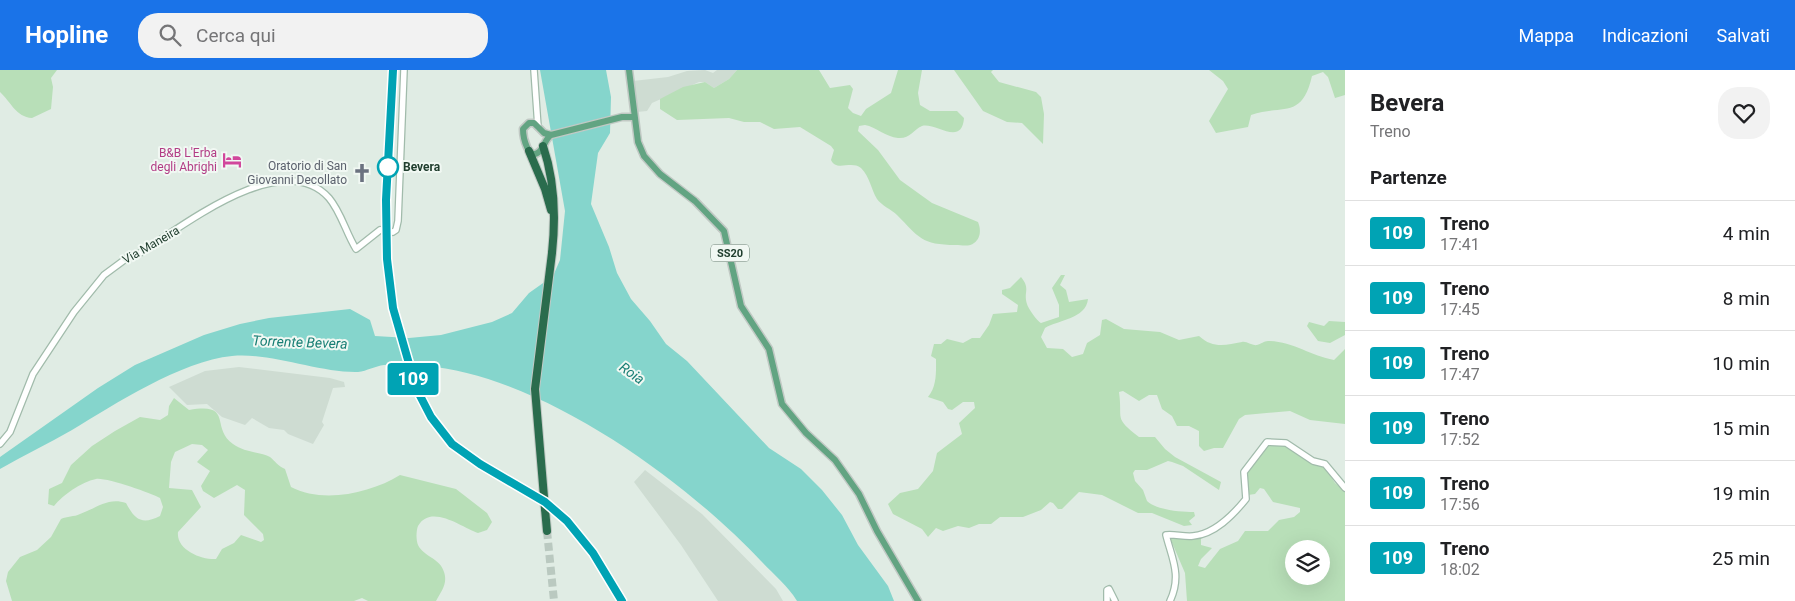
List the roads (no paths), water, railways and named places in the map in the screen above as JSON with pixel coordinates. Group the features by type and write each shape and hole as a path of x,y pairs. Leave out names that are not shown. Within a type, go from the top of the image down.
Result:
{"highway":[{"path":"543,146 553,187 554,226 535,389 546,531"},
{"path":"529,151 545,189 554,226"}],"main road":[{"name":"SS20","path":"629,70 638,142 644,156 651,166 694,201 724,231 741,306 769,348 782,404 806,434 835,460 859,494 877,531 918,601"},
{"path":"551,135 529,123 523,131 529,151 538,153 551,135 634,114"},
{"path":"539,128 543,146"}],"street":[{"path":"393,232 397,228 398,216 404,70"},
{"path":"534,70 539,128"},
{"path":"529,123 538,113"},
{"name":"Via Maneira","path":"0,444 10,432 33,374 96,283 127,258 140,253 222,202 246,190 272,183 291,181 311,185 330,199 356,249 380,230"},
{"path":"1170,601 1175,587 1176,575 1174,557 1166,535 1196,536 1209,532 1222,524 1246,499 1244,472 1267,442 1286,443 1313,461 1325,464 1345,488"},
{"path":"1107,601 1107,590 1109,589 1115,601"}],"water":[{"path":"540,70 606,70 611,97 610,133 598,153 591,204 609,247 617,273 631,299 666,344 687,361 769,448 801,469 822,490 842,515 858,545 888,586 894,601 797,601 785,585 729,529 692,497 607,436 562,410 515,389 469,374 425,366 384,365 358,372 327,369 262,357 232,356 212,360 192,366 149,385 0,469 0,457 98,388 135,365 204,335 240,324 269,318 350,309 370,320 375,336 409,338 441,335 492,322 512,313 529,293 553,276 560,260 565,211"}],"tunnel":[{"path":"380,230 393,232"},
{"path":"547,531 554,601"}],"railway":[{"path":"393,70 385,211 387,267 393,308 418,391 438,427 456,447 478,463 546,503 569,524 597,561 622,601"}],"train":[{"name":"109","path":"393,70 386,200 387,259 393,308 416,388 431,417 452,444 465,455 545,502 567,521 593,553 622,601"}],"place":[{"name":"B&B L'Erba degli Abrighi","path":"232,160"},
{"name":"Bevera","path":"388,167"},
{"name":"Oratorio di San Giovanni Decollato","path":"362,173"}],"water label":[{"name":"Torrente Bevera","path":"300,342"},
{"name":"Roia","path":"632,373"}]}
